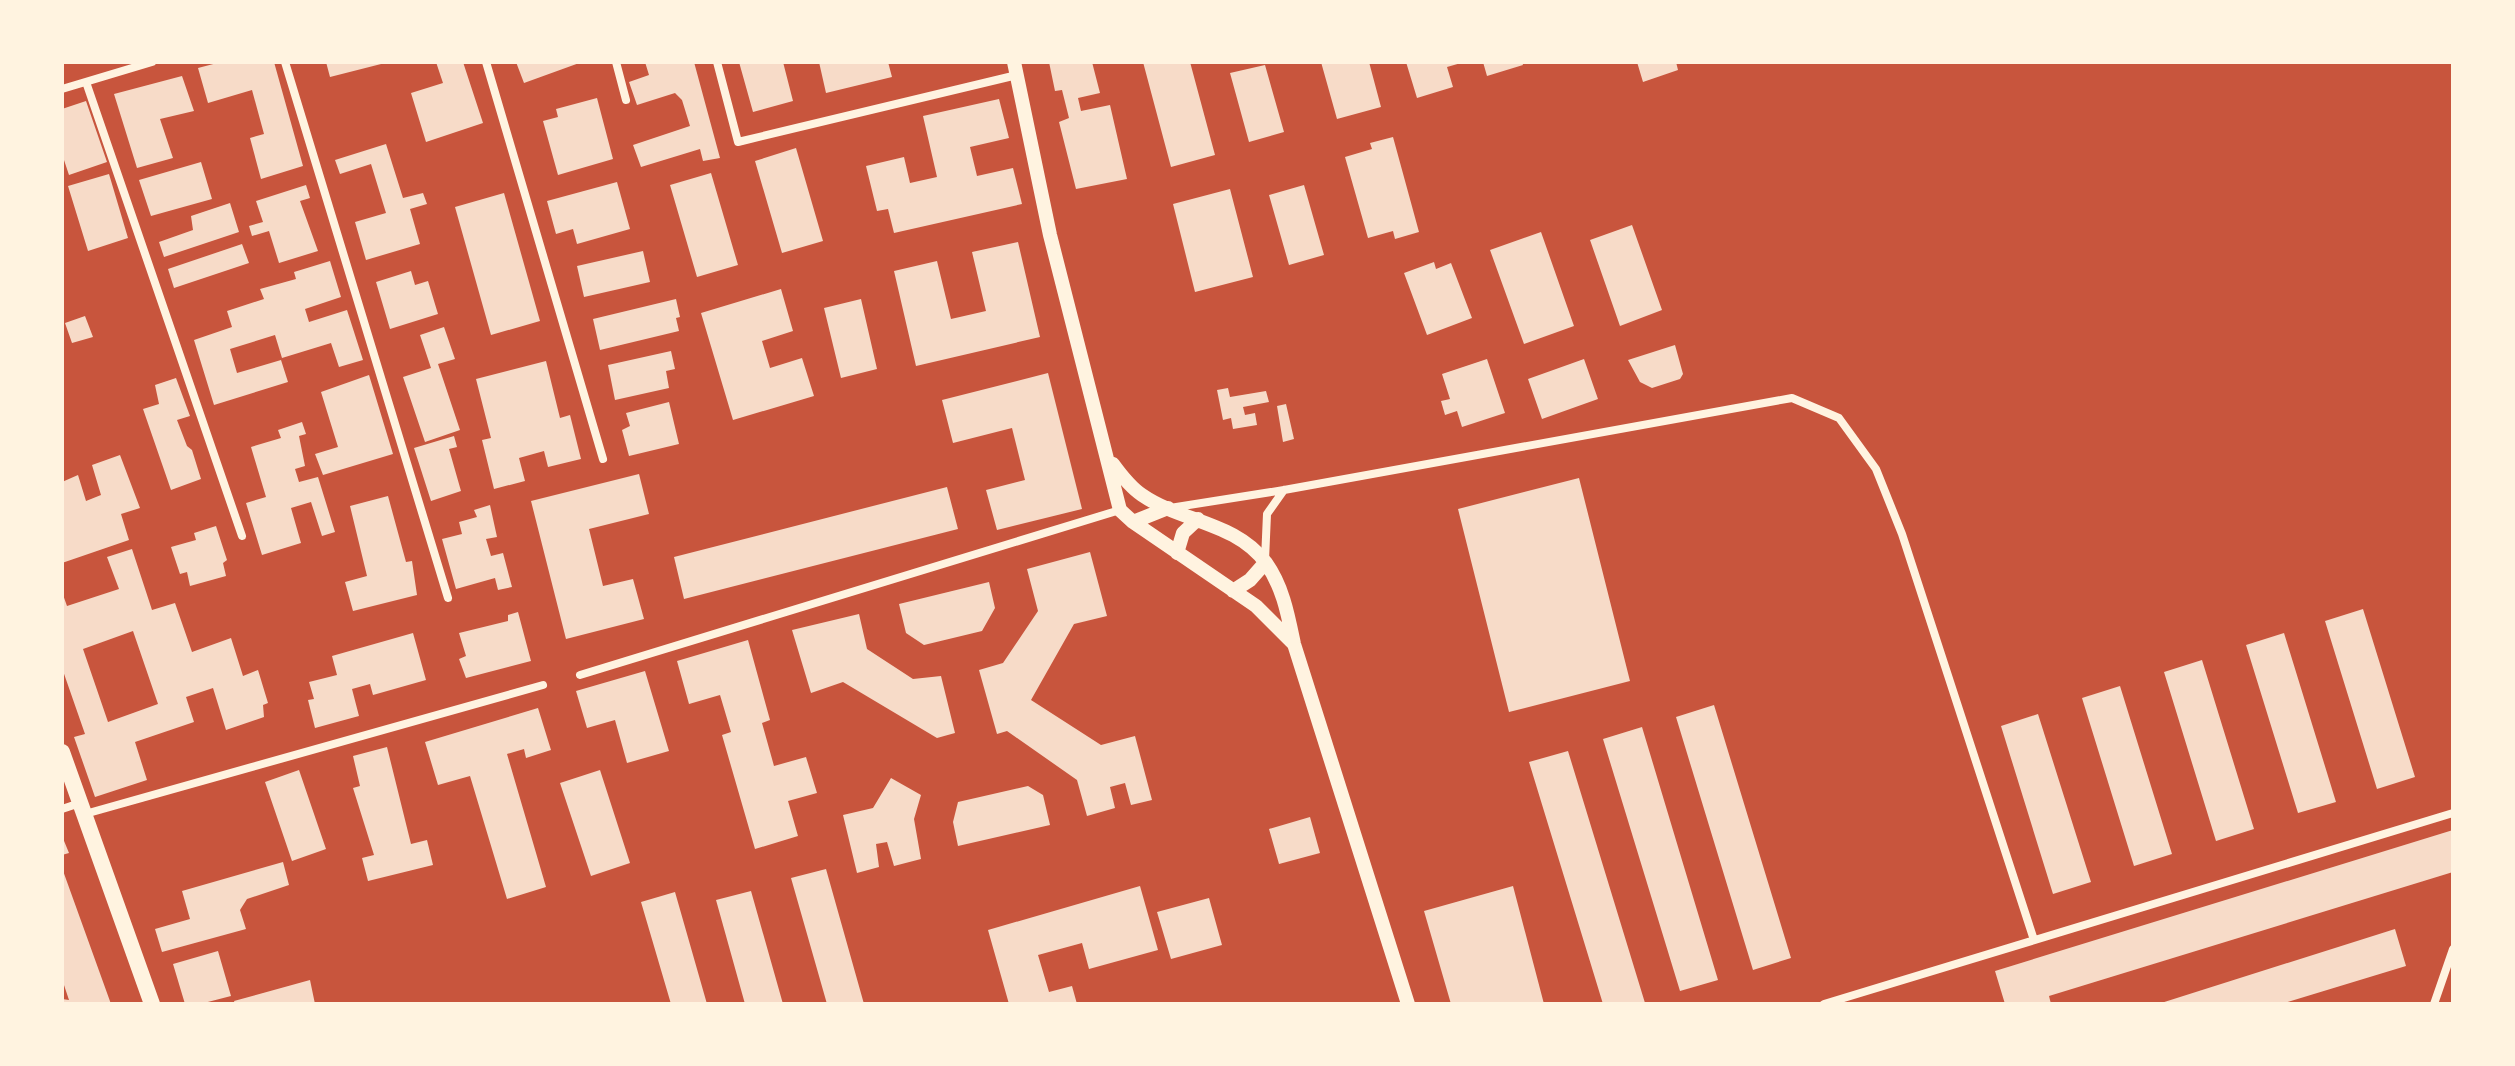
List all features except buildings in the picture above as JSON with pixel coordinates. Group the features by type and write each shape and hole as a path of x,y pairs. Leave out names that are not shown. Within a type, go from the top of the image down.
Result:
{"main road":[{"path":"62,752 152,1004"}],"street":[{"path":"62,89 152,62"},
{"path":"285,62 448,598"},
{"path":"486,62 603,459"},
{"path":"616,62 626,100"},
{"path":"717,62 738,142 1016,69 1050,235 1120,510 1256,606 1294,644"},
{"path":"86,82 242,536"},
{"path":"1133,522 1168,508 1284,490 1792,398 1839,418 1876,469 1902,534 2034,940"},
{"path":"1108,457 1123,478 1142,495 1224,530 1253,549 1277,583 1287,607 1294,644 1408,1004"},
{"path":"1233,591 1250,580 1265,563 1267,514 1284,490"},
{"path":"580,675 1120,510"},
{"path":"1177,553 1183,533 1198,519"},
{"path":"62,809 82,809 543,685"},
{"path":"1824,1004 2453,813"},
{"path":"2434,1004 2453,949"}]}
